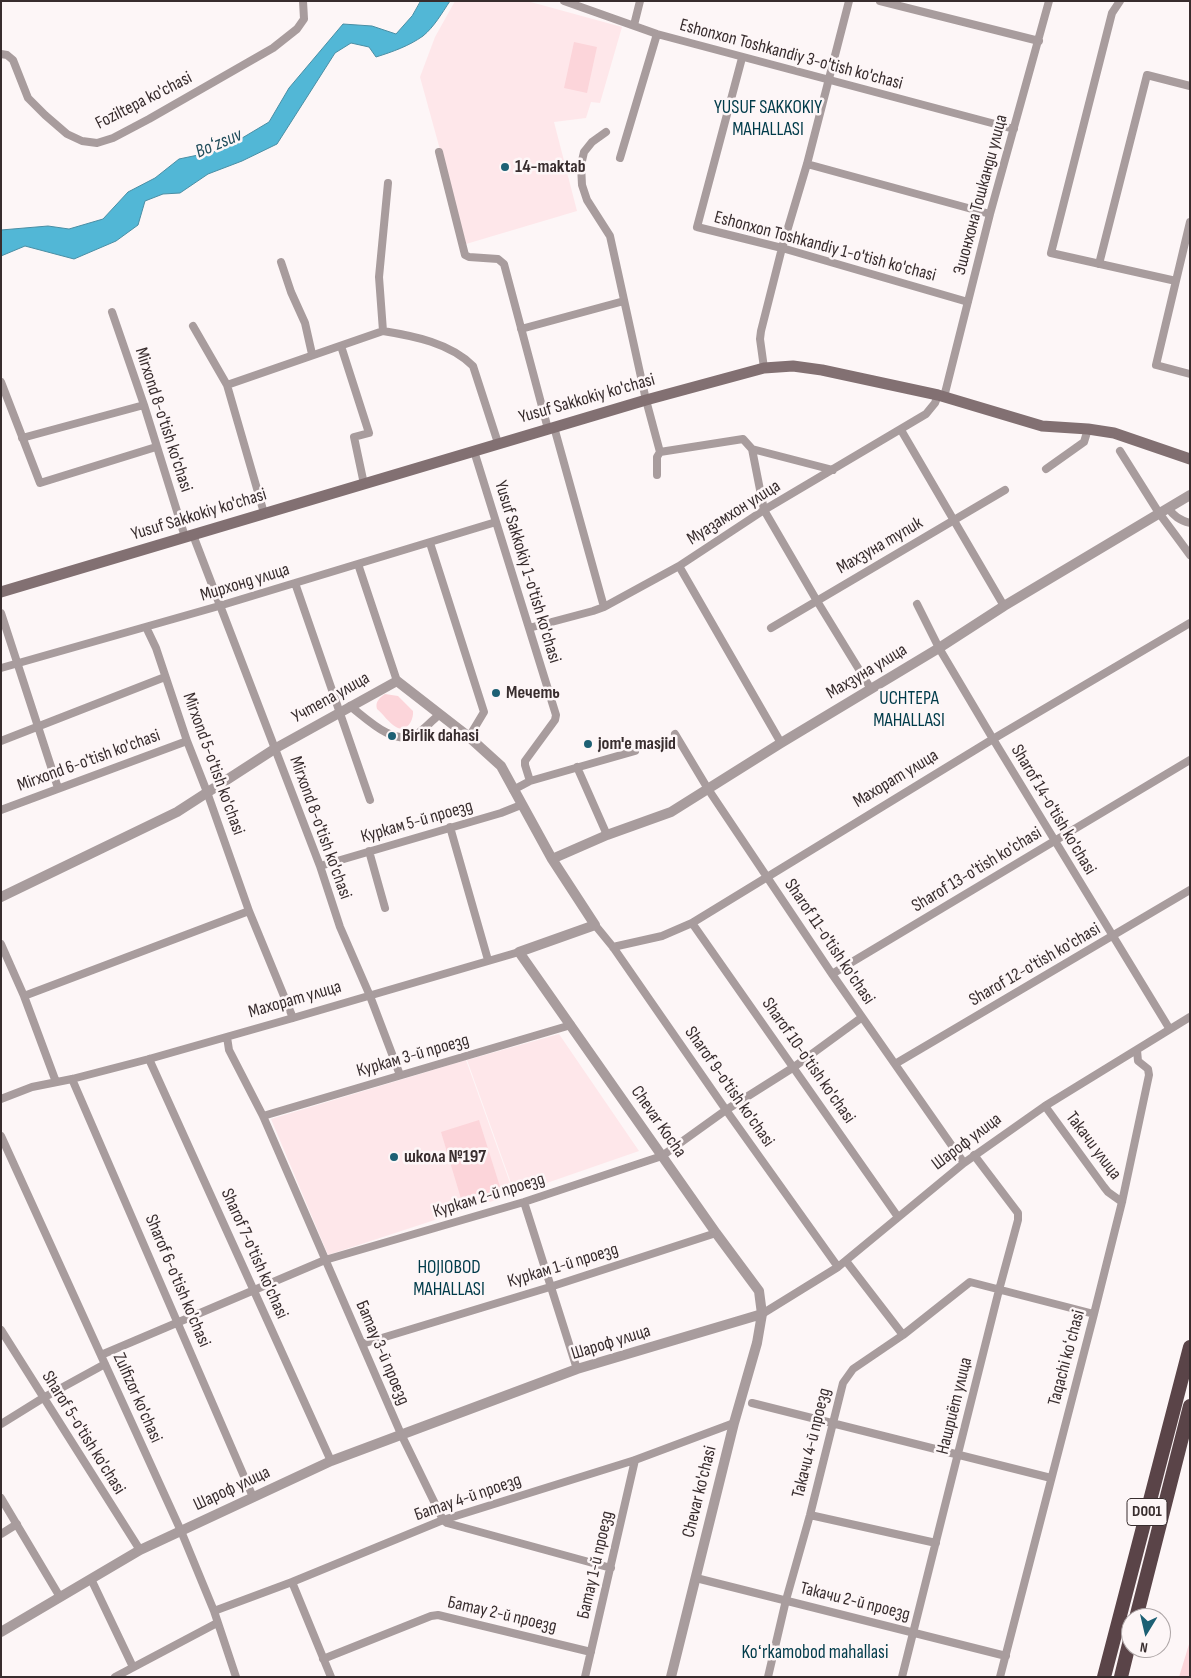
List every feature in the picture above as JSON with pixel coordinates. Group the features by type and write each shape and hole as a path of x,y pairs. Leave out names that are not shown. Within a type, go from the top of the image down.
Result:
{"highway":[{"name":"D001","path":"1104,1677 1190,1347"},
{"name":"D001","path":"1139,1608 1190,1406"},
{"path":"1121,1677 1126,1658"}],"main road":[{"name":"Yusuf Sakkokiy ko'chasi","path":"1,592 498,443 764,368 786,366 808,368 941,396 1042,426 1088,428 1118,434 1190,459"}],"street":[{"name":"Foziltepa ko'chasi","path":"1,54 7,55 13,60 28,98 45,115 67,134 82,142 97,143 113,138 149,119 273,48 297,29 304,19 303,1"},
{"name":"Eshonxon Toshkandiy 3-o'tish ko'chasi","path":"564,1 657,34 1014,129"},
{"path":"634,25 640,1"},
{"path":"764,368 761,331 782,248 807,164 848,1"},
{"path":"880,1 1039,41"},
{"name":"Эшонхона Тошканди улица","path":"941,396 1049,1"},
{"path":"1120,1 1112,13 1051,253 1176,281"},
{"path":"620,158 657,34"},
{"name":"Eshonxon Toshkandiy 1-o'tish ko'chasi","path":"742,58 698,227 782,248 968,302"},
{"path":"1099,264 1148,75 1190,86"},
{"path":"606,132 592,142 584,152 581,165 582,185 587,200 610,236 646,400 660,452 657,457 657,475"},
{"path":"439,152 465,255 469,257 498,259 504,264 521,329 604,607"},
{"path":"807,164 990,214"},
{"path":"383,331 379,277 388,183"},
{"path":"1190,222 1156,365 1190,374"},
{"path":"281,262 291,292 305,323 312,354"},
{"path":"521,329 624,301"},
{"name":"Mirxond 8-o'tish ko'chasi","path":"112,312 144,405 156,447 189,536 276,748 320,866 340,928 370,996 400,1075"},
{"path":"193,326 227,385 264,514"},
{"path":"227,385 383,331 402,334 442,346 465,358 473,366 498,443"},
{"path":"341,346 369,433 354,437 364,484"},
{"path":"1,382 40,483 156,447"},
{"name":"Муазамхон улица","path":"529,628 604,607 678,566 764,510 902,430 926,414 941,396"},
{"path":"22,438 144,405"},
{"path":"1046,469 1084,442 1088,428"},
{"path":"902,430 1004,606"},
{"path":"660,452 743,439 752,449 764,510 871,689"},
{"path":"752,449 833,470"},
{"name":"Yusuf Sakkokiy 1-o'tish ko'chasi","path":"474,451 556,715 555,720 526,762 525,765 530,781"},
{"path":"1120,451 1164,510 1190,555"},
{"name":"Махзуна тупик","path":"771,628 1005,490"},
{"name":"Махзуна улица","path":"552,859 607,835 671,812 780,743 939,648 1004,606 1190,495"},
{"path":"1164,510 1180,520 1190,523"},
{"name":"Мирхонд улица","path":"1,668 219,606 496,522"},
{"path":"430,543 484,712 469,738"},
{"path":"358,564 397,681"},
{"path":"678,566 780,743"},
{"path":"295,583 370,800"},
{"name":"Sharof 14-o'tish ko'chasi","path":"917,604 939,648 993,739 1169,1028"},
{"path":"1,613 58,788"},
{"name":"Махорат улица","path":"613,947 662,936 692,923 766,876 993,739 1190,623"},
{"name":"Mirxond 5-o'tish ko'chasi","path":"146,627 156,648 249,910 293,1018"},
{"path":"1,741 165,677"},
{"name":"Учтепа улица","path":"1,897 177,812 276,748 397,681 501,766 552,859 595,925"},
{"path":"350,706 392,736 401,738 416,735 439,715"},
{"name":"Sharof 11-o'tish ko'chasi","path":"675,734 708,789 832,974 964,1163"},
{"name":"Mirxond 6-o'tish ko'chasi","path":"1,810 188,741"},
{"path":"513,790 530,781 635,751"},
{"name":"Sharof 13-o'tish ko'chasi","path":"832,974 1190,760"},
{"path":"577,767 607,835"},
{"name":"Куркам 5-й проезд","path":"320,866 501,813 521,805"},
{"path":"450,828 488,960"},
{"path":"369,851 385,908"},
{"name":"Sharof 12-o'tish ko'chasi","path":"895,1064 1190,890"},
{"path":"24,996 249,910"},
{"name":"Sharof 10-o'tish ko'chasi","path":"692,923 898,1217"},
{"name":"Махорат улица","path":"1,1098 32,1087 72,1079 149,1059 370,996 518,952 595,925"},
{"name":"Sharof 9-o'tish ko'chasi","path":"595,925 613,947 838,1267"},
{"path":"1,944 24,996 56,1082"},
{"name":"Chevar Kocha","path":"518,952 759,1292 762,1314"},
{"name":"Шароф улица","path":"1,1632 140,1550 331,1461 577,1370 762,1314 838,1267 974,1155 1044,1106 1190,1016"},
{"name":"Куркам 2-й проезд","path":"101,1355 325,1260 524,1202 662,1156 726,1110 794,1067 862,1018"},
{"name":"Куркам 3-й проезд","path":"263,1116 571,1025"},
{"name":"Батау 3-й проезд","path":"227,1037 229,1050 263,1116 401,1434 443,1520"},
{"name":"Taqachi koʻchasi","path":"1000,1677 1122,1202 1149,1075 1148,1069 1140,1063 1137,1050"},
{"name":"Sharof 7-o'tish ko'chasi","path":"149,1059 331,1461"},
{"name":"Sharof 6-o'tish ko'chasi","path":"72,1079 253,1496"},
{"name":"Такачи улица","path":"1044,1106 1108,1192 1122,1202"},
{"name":"Zulfizor ko'chasi","path":"1,1136 181,1530 214,1611 236,1677"},
{"name":"Нашриёт улица","path":"902,1677 1019,1216 974,1155"},
{"path":"524,1202 577,1370"},
{"name":"Куркам 1-й проезд","path":"362,1344 550,1287 716,1233"},
{"path":"846,1261 903,1336"},
{"name":"Такачи 4-й проезд","path":"768,1677 786,1600 810,1515 843,1383 853,1369 903,1336 970,1282 1094,1314"},
{"name":"Chevar ko'chasi","path":"671,1677 734,1423 757,1343 762,1314"},
{"name":"Sharof 5-o'tish ko'chasi","path":"1,1330 140,1550"},
{"path":"1,1424 43,1398 105,1364"},
{"path":"752,1403 1050,1478"},
{"name":"Батау 4-й проезд","path":"214,1611 292,1582 443,1520 635,1460 734,1423"},
{"name":"Батау 1-й проезд","path":"585,1677 635,1460"},
{"path":"1,1498 60,1597"},
{"path":"810,1515 936,1543"},
{"path":"443,1520 447,1523 611,1568"},
{"path":"1,1534 17,1524"},
{"name":"Такачи 2-й проезд","path":"696,1578 1006,1656"},
{"path":"91,1579 133,1667"},
{"path":"292,1582 331,1677"},
{"name":"Батау 2-й проезд","path":"324,1659 431,1616 438,1615 591,1652"},
{"path":"114,1677 217,1623"}],"shaded area":[{"name":"14-maktab","path":"455,1 527,1 622,27 600,103 591,102 586,118 554,122 577,211 466,244 420,77 435,37"},
{"path":"574,42 597,47 587,93 564,88"},
{"path":"385,694 398,696 413,711 409,725 403,728 396,727 377,709 378,700"},
{"path":"559,1034 639,1151 515,1194 467,1060"},
{"name":"школа №197","path":"466,1060 514,1194 328,1255 271,1119"},
{"path":"479,1120 501,1190 462,1202 441,1132"},
{"path":"1190,1641 1190,1677 1179,1677"}],"water":[{"path":"421,1 450,1 438,20 427,32 418,40 406,46 376,57 369,47 351,43 335,53 277,144 242,161 208,174 180,193 163,194 145,201 138,225 116,241 74,259 25,246 1,256 1,230 48,226 69,229 103,219 128,192 155,178 179,159 222,150 269,122 289,88 343,24 372,26 396,34 412,16"}],"place":[{"name":"14-maktab","path":"505,167"},
{"name":"Мечеть","path":"496,693"},
{"name":"Birlik dahasi","path":"392,736"},
{"name":"jom'e masjid","path":"588,744"},
{"name":"школа №197","path":"394,1157"}],"district":[{"name":"YUSUF SAKKOKIY MAHALLASI","path":"768,119"},
{"name":"UCHTEPA MAHALLASI","path":"909,710"},
{"name":"HOJIOBOD MAHALLASI","path":"449,1279"},
{"name":"Koʻrkamobod mahallasi","path":"815,1653"}],"water label":[{"name":"Boʻzsuv","path":"219,144"}]}
